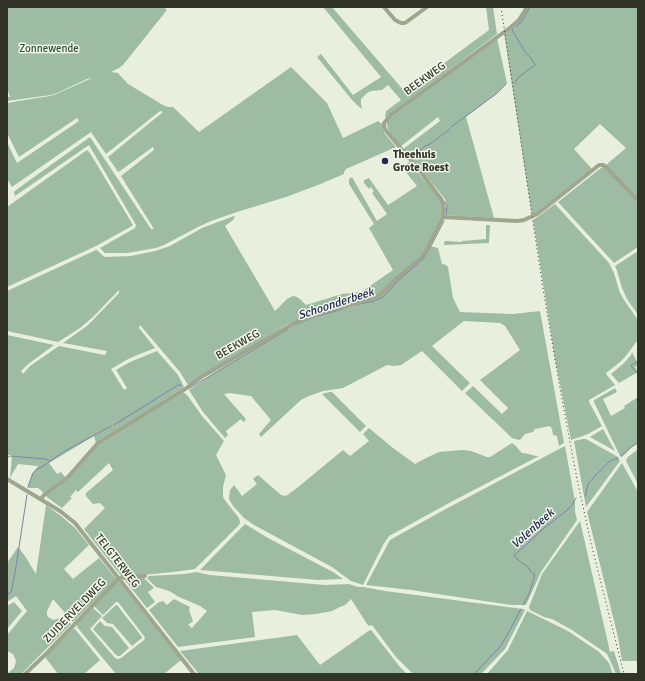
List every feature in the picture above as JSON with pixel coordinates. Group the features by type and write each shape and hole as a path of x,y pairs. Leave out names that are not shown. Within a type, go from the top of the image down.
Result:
{"street":[{"path":"384,7 395,20 401,23 406,23 427,7"},
{"name":"BEEKWEG","path":"41,499 44,495 68,477 96,444 203,376 298,321 322,312 374,298 381,294 421,258 443,217 443,204 441,199 420,171 387,132 384,127 384,123 390,115 519,20 527,7"},
{"path":"443,217 516,221 524,220 537,214 599,165 606,168 638,200"},
{"name":"TELGTERWEG","path":"7,479 60,511 75,524 194,674"},
{"name":"ZUIDERVELDWEG","path":"25,674 119,578 145,576"}],"green space":[{"name":"Zonnewende","path":"7,7 164,7 167,10 123,65 111,72 118,73 128,84 163,105 173,107 199,132 291,67 327,103 343,138 378,121 382,124 385,134 396,147 346,169 344,174 318,185 211,221 156,248 127,253 105,253 100,248 135,228 136,225 89,145 15,196 14,192 90,137 151,229 154,229 121,176 154,150 153,147 118,172 108,157 163,112 160,111 106,154 91,132 12,187 7,179 7,142 17,163 79,121 77,118 19,157 7,133 7,103 50,96 92,78 51,95 7,101 7,97 10,97 7,88"},
{"path":"323,7 332,7 405,92 489,30 486,7 493,7 497,34 385,118 386,111 401,100 388,85 382,90 367,93 361,99 362,109 352,100 317,57 321,54 353,95 381,77"},
{"path":"528,7 638,7 638,197 606,165 626,148 600,124 574,149 592,169 532,216 504,33 520,20"},
{"path":"497,38 507,83 496,94 466,117 494,218 446,215 447,208 445,199 403,149 440,121 438,117 400,147 389,133 387,122"},
{"path":"87,150 133,225 96,246 7,287 7,207"},
{"path":"409,162 439,198 442,206 442,214 423,254 381,293 288,324 188,385 180,372 140,325 139,328 155,348 130,358 111,369 124,390 127,388 116,370 130,362 157,351 178,375 184,387 96,443 94,436 49,463 57,474 61,472 65,477 44,493 38,488 28,488 32,474 38,466 18,464 10,478 12,455 8,455 7,475 7,335 54,345 27,365 21,371 23,374 30,366 59,346 105,355 107,351 63,343 87,326 119,293 119,290 93,317 80,328 58,342 7,331 7,291 96,250 105,257 131,256 155,251 170,246 202,228 234,216 235,217 233,220 225,226 275,311 287,299 293,296 300,299 306,305 342,294 361,292 393,270 369,228 374,224 349,184 349,179 352,177 377,221 387,214 372,193 374,192 371,187 369,189 364,183 364,180 369,178 388,205 417,186 402,167"},
{"path":"605,167 638,202 638,247 614,263 558,202"},
{"path":"555,204 609,263 614,273 620,293 638,320 637,341 625,357 606,374 615,385 589,400 602,426 588,434 571,440 555,359 533,220"},
{"path":"486,225 490,225 489,243 444,245 445,241 462,242 486,239"},
{"path":"430,246 438,248 442,264 448,267 453,298 460,312 513,314 540,311 564,443 559,446 557,436 553,435 550,426 535,429 533,432 525,434 519,440 512,438 465,393 473,386 502,414 508,408 480,380 520,350 505,326 500,323 464,321 432,346 470,383 462,391 422,351 401,365 387,365 343,388 323,391 301,400 261,437 259,434 271,420 251,396 230,393 224,394 246,420 243,422 241,419 226,431 228,435 225,438 203,412 189,390 214,373 294,325 314,316 374,299 382,295"},
{"path":"638,251 638,315 627,299 615,266"},
{"path":"632,352 638,364 635,367 638,372 619,383 611,374 624,363"},
{"path":"615,388 617,392 603,399 611,416 625,408 624,406 638,397 638,443 622,457 620,456 594,402 594,400"},
{"path":"183,392 224,441 216,455 226,475 223,487 223,496 239,518 240,522 239,525 195,569 122,577 84,529 105,508 100,503 93,504 86,496 86,493 113,470 109,463 78,492 76,490 70,497 72,498 62,508 45,495 71,475 96,447"},
{"path":"332,392 366,426 360,432 322,394"},
{"path":"369,428 415,464 439,452 462,450 471,451 490,457 512,443 522,453 539,456 389,536 363,585 351,581 332,567 254,525 244,518 229,499 230,490 234,485 242,496 257,484 253,479 258,475 281,495 286,496 343,450 350,456 369,441 363,434"},
{"path":"603,429 615,451 590,437"},
{"path":"586,439 618,457 620,461 586,507 574,441"},
{"path":"565,446 577,520 541,572 526,605 511,605 366,585 390,540"},
{"path":"638,449 638,484 626,461 627,458"},
{"path":"622,463 638,492 638,661 622,661 618,637 587,512"},
{"path":"46,505 75,528 89,545 64,569 73,579 99,558 116,579 73,622 53,599 47,611 48,617 53,620 64,617 68,619 71,624 21,674 7,674 14,668 16,661 13,654 7,651 7,635 27,611 16,596 7,602 7,563 18,547 36,574"},
{"path":"580,521 610,652 614,651 621,674 616,674 607,654 572,630 552,619 530,610 529,607 542,574"},
{"path":"245,524 268,538 333,572 343,579 318,580 200,570"},
{"path":"196,572 210,575 325,585 349,584 358,587 385,591 525,610 505,649 481,674 413,674 396,657 372,625 369,626 367,624 351,599 345,605 332,611 316,614 302,615 275,610 252,612 255,637 178,647 149,610 159,602 163,601 167,605 174,599 190,607 189,610 193,621 188,625 192,628 207,611 169,591 156,587 147,578 149,576"},
{"path":"144,578 154,588 148,592 155,602 147,608 124,579"},
{"path":"117,582 119,582 181,660 164,674 116,674 77,627 77,624 93,608 102,616 90,629 115,658 118,659 144,640 144,636 118,602 116,602 103,615 94,606"},
{"path":"14,602 22,611 7,629 7,606"},
{"path":"116,605 142,637 132,646 113,624 107,623 102,618"},
{"path":"527,611 568,631 599,652 609,663 613,674 487,674 508,650"},
{"path":"100,621 105,626 112,627 129,648 120,656 116,655 93,629"},
{"path":"73,629 75,629 100,660 84,674 58,674 45,657"},
{"path":"370,630 407,674 199,674 180,651 297,635 320,665"}],"waterway":[{"name":"Schoonderbeek","path":"516,27 522,21 530,7"},
{"name":"Schoonderbeek","path":"513,29 512,30 525,52 535,64 515,82"},
{"name":"Schoonderbeek","path":"451,127 496,94 506,84"},
{"name":"Schoonderbeek","path":"413,160 412,159 414,156 425,146 450,129"},
{"name":"Schoonderbeek","path":"442,198 447,206 446,215"},
{"name":"Schoonderbeek","path":"355,305 374,301 383,297 398,281 423,259 444,221"},
{"name":"Schoonderbeek","path":"296,324 343,309"},
{"name":"Schoonderbeek","path":"188,389 288,329"},
{"name":"Volenbeek","path":"638,361 631,366 638,374"},
{"name":"Schoonderbeek","path":"114,425 178,385 181,385"},
{"name":"Schoonderbeek","path":"49,462 65,451 111,426"},
{"name":"Volenbeek","path":"621,456 638,443"},
{"path":"7,458 10,456 46,459 49,461"},
{"name":"Volenbeek","path":"585,496 588,484 610,461 618,458"},
{"name":"Schoonderbeek","path":"28,487 33,473 48,463"},
{"name":"Schoonderbeek","path":"7,595 11,592 15,573 27,495"},
{"name":"Volenbeek","path":"572,505 576,498"},
{"name":"Volenbeek","path":"523,605 529,594 535,575 514,555 571,506"},
{"name":"Volenbeek","path":"474,674 499,648 521,609"}],"railway":[{"path":"501,7 543,289 561,394 591,543 624,674"}],"place":[{"name":"Theehuis Grote Roest","path":"385,161"}]}
